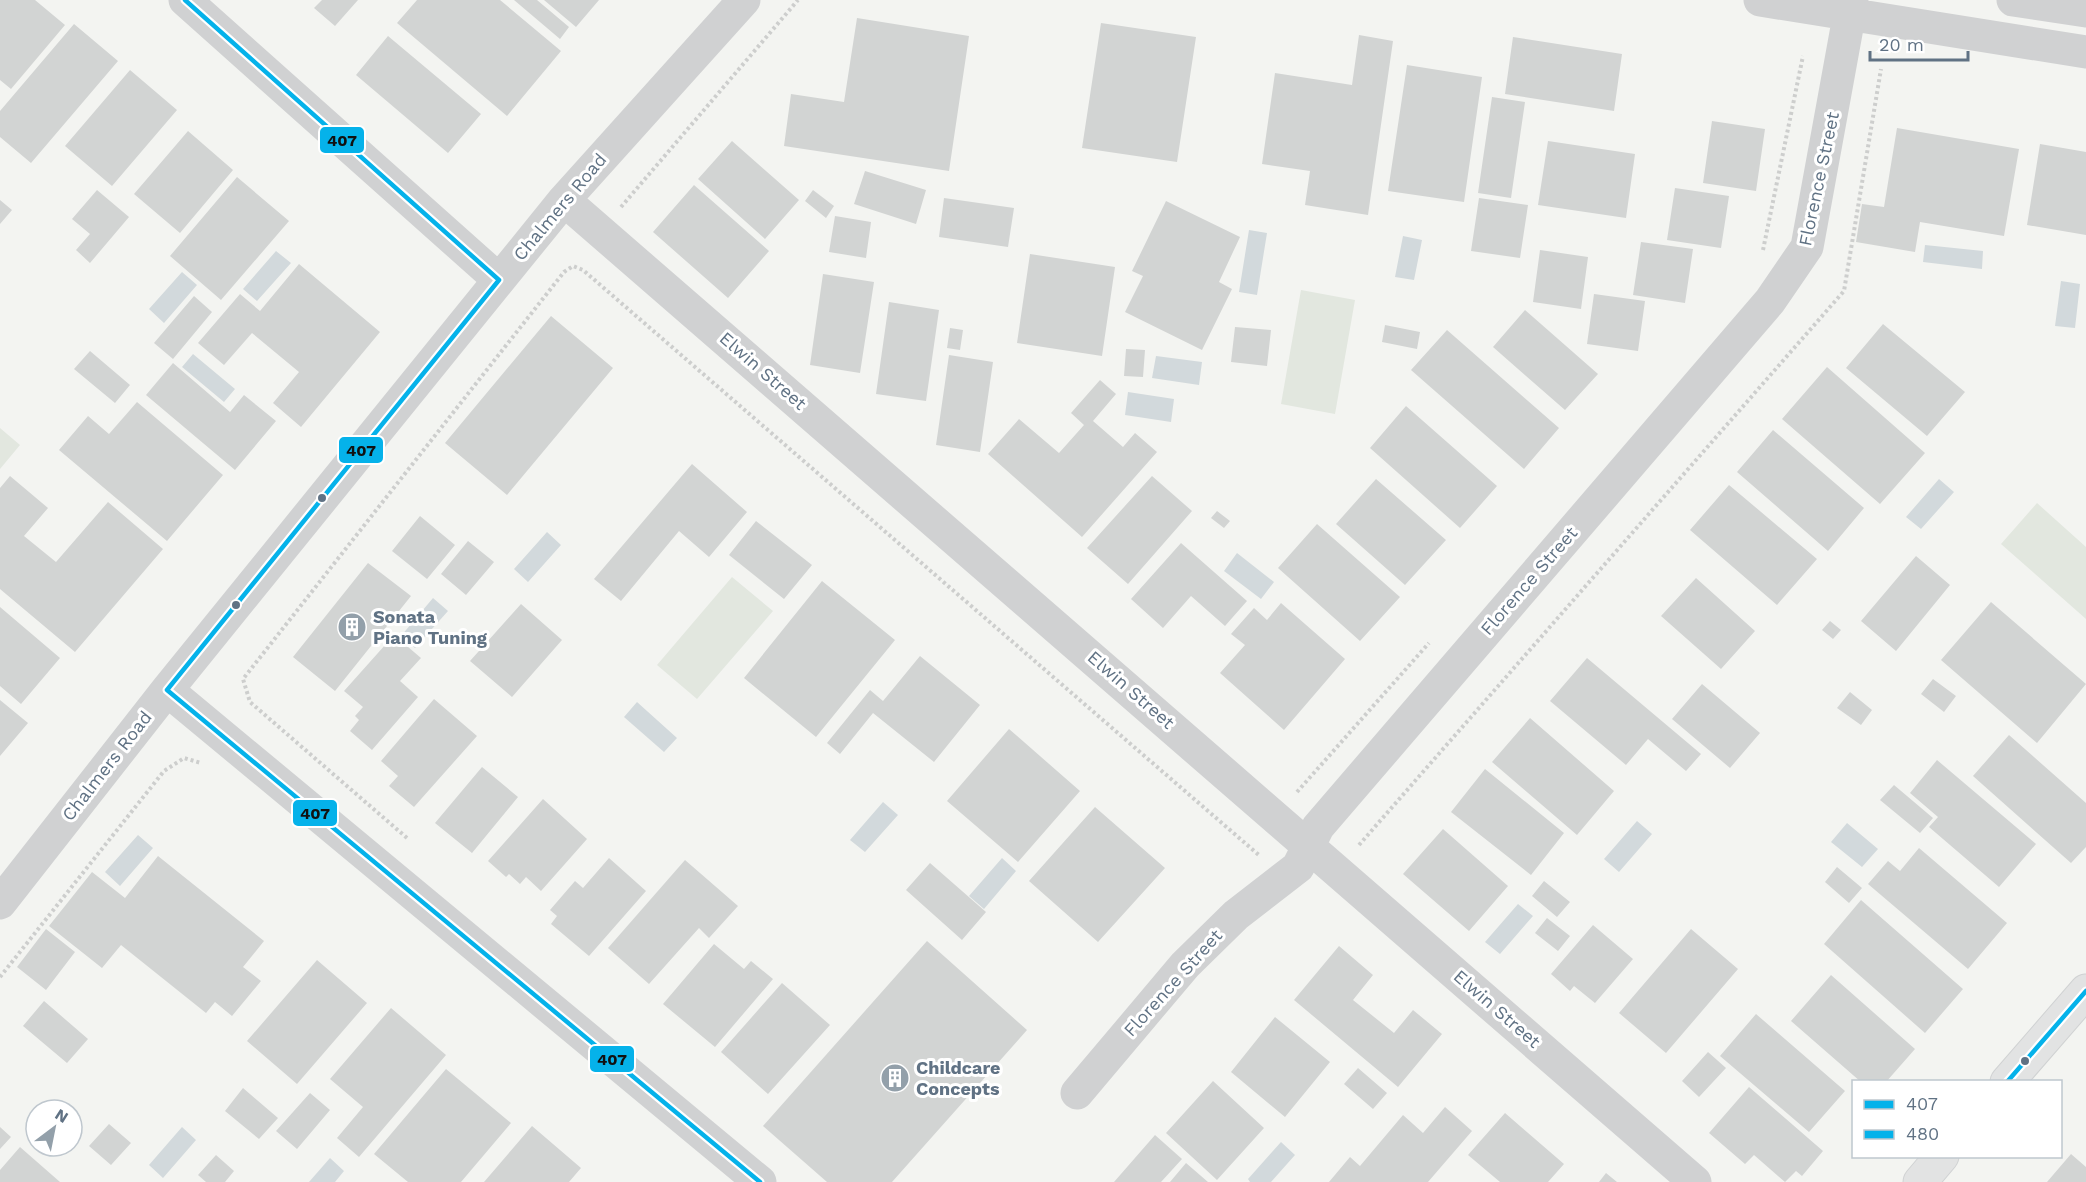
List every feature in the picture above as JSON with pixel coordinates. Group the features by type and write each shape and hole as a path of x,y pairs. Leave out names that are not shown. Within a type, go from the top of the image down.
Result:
{"main road":[{"path":"2009,1080 2086,991"},
{"path":"1920,1182 1940,1158"}],"street":[{"path":"185,0 499,280"},
{"path":"1760,0 1851,8 2086,52"},
{"path":"2013,0 2086,11"},
{"name":"Chalmers Road","path":"0,903 11,867 167,690 564,200 734,7"},
{"name":"Florence Street","path":"1077,1093 1185,965 1236,915 1298,867 1318,827 1770,301 1808,248 1851,8"},
{"name":"Elwin Street","path":"564,200 1695,1182"},
{"path":"167,690 760,1182"}],"path":[{"path":"618,210 798,0"},
{"path":"1760,262 1803,56"},
{"path":"407,838 250,702 243,679 564,272 573,266 583,270 1269,862"},
{"path":"1289,785 1298,792 1432,639"},
{"path":"0,977 164,771 184,758 206,764"}],"shaded area":[{"path":"1249,230 1267,233 1257,295 1239,292"},
{"path":"1403,236 1422,240 1414,280 1395,277"},
{"path":"1925,245 1983,251 1982,269 1923,262"},
{"path":"276,251 291,263 257,301 243,289"},
{"path":"182,272 197,285 164,323 149,309"},
{"path":"2061,281 2080,284 2075,328 2055,326"},
{"path":"1301,290 1355,300 1335,414 1281,404"},
{"path":"193,354 235,389 224,402 182,367"},
{"path":"1156,356 1202,362 1199,385 1152,378"},
{"path":"1128,392 1174,399 1171,422 1125,415"},
{"path":"0,428 20,445 0,469"},
{"path":"1939,479 1954,492 1921,529 1906,517"},
{"path":"2037,503 2086,547 2086,619 2001,544"},
{"path":"547,532 561,545 528,582 514,569"},
{"path":"1237,553 1274,582 1261,599 1224,571"},
{"path":"732,577 773,611 697,699 657,665"},
{"path":"433,598 448,611 415,648 401,636"},
{"path":"637,702 677,738 664,752 624,717"},
{"path":"883,802 898,815 865,852 850,840"},
{"path":"1637,821 1652,834 1619,872 1604,859"},
{"path":"1847,823 1878,849 1862,867 1831,842"},
{"path":"138,835 153,848 120,886 105,872"},
{"path":"1002,858 1016,871 984,909 969,896"},
{"path":"1518,904 1533,916 1500,954 1485,942"},
{"path":"182,1127 196,1140 163,1178 149,1165"},
{"path":"1281,1142 1295,1155 1271,1182 1250,1182 1248,1179"},
{"path":"330,1158 344,1171 335,1182 309,1182"}],"building":[{"path":"0,0 35,0 65,25 11,89 0,80"},
{"path":"322,0 358,0 335,26 314,8"},
{"path":"417,0 500,0 561,51 507,116 397,23"},
{"path":"514,0 537,0 569,27 560,39"},
{"path":"544,0 599,0 576,27"},
{"path":"857,18 969,36 949,171 784,146 791,94 844,102"},
{"path":"1101,23 1196,37 1177,162 1082,148"},
{"path":"74,24 118,61 31,163 0,137 0,111"},
{"path":"1359,35 1393,41 1368,215 1305,205 1310,171 1262,164 1275,73 1352,85"},
{"path":"388,36 481,114 448,153 356,75"},
{"path":"1513,37 1622,54 1614,111 1505,94"},
{"path":"1407,65 1482,77 1464,202 1388,191"},
{"path":"130,70 177,110 112,186 65,146"},
{"path":"1492,97 1525,102 1511,198 1478,193"},
{"path":"1712,121 1765,129 1756,191 1703,183"},
{"path":"1897,128 2019,149 2004,236 1920,222 1915,252 1856,242 1862,204 1884,207"},
{"path":"188,131 233,170 180,233 134,194"},
{"path":"732,141 799,200 765,239 698,179"},
{"path":"1548,141 1635,154 1626,218 1538,205"},
{"path":"2040,144 2086,152 2086,235 2027,225"},
{"path":"865,171 926,190 916,224 854,204"},
{"path":"237,177 289,221 221,300 170,256"},
{"path":"694,185 769,251 728,298 653,232"},
{"path":"1675,188 1729,196 1721,248 1667,240"},
{"path":"97,190 129,217 90,263 76,250 90,234 72,219"},
{"path":"813,190 834,206 826,218 805,201"},
{"path":"944,198 1014,208 1008,247 939,237"},
{"path":"1479,198 1528,205 1520,258 1471,251"},
{"path":"0,200 12,210 0,224"},
{"path":"1166,201 1240,237 1219,282 1232,289 1202,350 1125,312 1143,276 1132,271"},
{"path":"835,216 871,222 866,258 829,252"},
{"path":"1641,242 1693,249 1685,303 1633,295"},
{"path":"1540,250 1588,257 1581,309 1533,302"},
{"path":"1030,254 1115,267 1102,356 1017,343"},
{"path":"299,264 380,332 301,427 273,403 299,372 252,333 224,365 198,343 240,294 260,311"},
{"path":"823,274 874,282 860,373 810,365"},
{"path":"1594,294 1645,301 1638,351 1587,344"},
{"path":"194,296 212,312 173,359 154,343"},
{"path":"889,302 939,310 926,401 876,394"},
{"path":"1525,310 1598,374 1565,410 1493,347"},
{"path":"551,316 613,368 507,495 445,443"},
{"path":"1883,324 1965,392 1927,436 1846,368"},
{"path":"1385,325 1420,332 1417,349 1382,342"},
{"path":"1235,327 1271,330 1267,366 1231,362"},
{"path":"950,328 963,330 960,350 947,348"},
{"path":"1447,330 1559,428 1524,469 1411,370"},
{"path":"1126,349 1145,350 1143,377 1124,376"},
{"path":"90,351 130,385 115,403 74,369"},
{"path":"949,355 993,362 980,452 936,445"},
{"path":"173,363 230,412 244,395 276,421 235,470 146,395"},
{"path":"1827,367 1925,453 1880,504 1782,419"},
{"path":"1100,380 1116,394 1093,421 1123,447 1135,433 1157,452 1082,537 988,454 1019,419 1059,453 1084,425 1071,413"},
{"path":"137,402 223,475 167,541 59,450 88,416 109,434"},
{"path":"1406,406 1497,486 1460,528 1370,448"},
{"path":"1773,430 1864,508 1828,551 1737,472"},
{"path":"692,464 747,512 709,557 679,531 621,601 594,579"},
{"path":"10,476 48,508 24,536 56,562 108,502 163,549 75,652 0,589 0,488"},
{"path":"1152,476 1192,511 1128,584 1087,548"},
{"path":"1376,479 1446,540 1405,585 1336,524"},
{"path":"1729,485 1817,559 1777,605 1690,530"},
{"path":"1217,511 1230,521 1224,528 1211,518"},
{"path":"420,516 455,545 427,579 392,551"},
{"path":"756,521 812,565 784,599 729,555"},
{"path":"1317,524 1400,597 1360,641 1278,568"},
{"path":"468,541 494,562 466,595 441,574"},
{"path":"1181,543 1247,601 1225,626 1191,596 1163,628 1131,599"},
{"path":"1916,556 1950,585 1896,651 1861,621"},
{"name":"Sonata Piano Tuning","path":"368,563 411,596 335,691 293,657"},
{"path":"1696,578 1755,631 1721,669 1661,616"},
{"path":"822,581 895,640 816,737 744,678"},
{"path":"1991,602 2086,684 2037,743 1941,660"},
{"path":"1281,603 1345,659 1284,730 1220,673 1245,645 1231,634 1254,608 1267,620"},
{"path":"521,604 562,640 512,697 470,661"},
{"path":"0,607 60,658 21,704 0,686"},
{"path":"1830,621 1841,630 1833,639 1822,630"},
{"path":"394,635 421,658 400,681 418,697 372,750 350,731 359,720 355,716 363,707 344,691"},
{"path":"920,656 980,705 934,762 873,713 840,754 827,743 870,690 883,701"},
{"path":"1587,658 1701,754 1686,771 1648,739 1626,765 1550,701"},
{"path":"1933,679 1956,696 1944,712 1921,694"},
{"path":"1702,684 1760,733 1730,768 1672,719"},
{"path":"1850,692 1872,710 1861,725 1837,708"},
{"path":"434,699 477,736 414,807 389,786 398,776 381,761"},
{"path":"0,700 28,723 0,756"},
{"path":"1530,718 1614,791 1577,835 1492,762"},
{"path":"1009,729 1080,791 1018,862 947,801"},
{"path":"2009,735 2086,803 2086,847 2071,863 1973,776"},
{"path":"1937,760 2036,844 1999,887 1929,827 1938,817 1910,793"},
{"path":"482,767 518,797 472,853 435,823"},
{"path":"1485,769 1564,833 1531,875 1451,812"},
{"path":"1894,785 1933,818 1920,833 1880,800"},
{"path":"543,799 587,839 541,891 526,877 520,884 509,874 506,877 488,861"},
{"path":"1095,807 1165,868 1098,942 1029,881"},
{"path":"1443,829 1508,886 1469,931 1403,874"},
{"path":"1919,848 2007,923 1968,969 1868,884 1888,861 1900,871"},
{"path":"158,856 264,941 243,967 261,981 232,1016 215,1002 206,1013 121,945 102,968 49,926 92,872 125,898"},
{"path":"609,858 646,891 589,956 551,924 557,916 550,910 575,881 583,888"},
{"path":"685,860 738,906 709,938 699,928 649,984 608,948"},
{"path":"930,863 986,912 962,940 906,890"},
{"path":"1837,867 1862,888 1849,903 1825,882"},
{"path":"1544,881 1570,902 1557,917 1532,896"},
{"path":"1861,900 1963,989 1925,1033 1824,944"},
{"path":"1547,918 1570,936 1558,951 1535,933"},
{"path":"1593,925 1633,959 1595,1003 1574,986 1570,991 1551,974"},
{"path":"46,929 75,952 46,990 17,967"},
{"path":"1691,929 1738,969 1666,1053 1619,1013"},
{"name":"Childcare Concepts","path":"927,941 1027,1030 892,1182 827,1182 763,1126"},
{"path":"714,944 744,969 751,961 773,979 715,1047 663,1004"},
{"path":"1339,946 1373,975 1353,1000 1394,1033 1413,1010 1442,1034 1398,1087 1294,1000"},
{"path":"317,960 367,1003 297,1084 247,1041"},
{"path":"1831,975 1915,1049 1888,1080 1859,1080 1791,1021"},
{"path":"782,983 830,1025 768,1094 721,1052"},
{"path":"44,1001 88,1039 67,1063 23,1026"},
{"path":"391,1008 446,1055 359,1157 337,1138 363,1107 330,1079"},
{"path":"1756,1014 1845,1091 1809,1132 1720,1056"},
{"path":"1275,1017 1330,1062 1285,1117 1231,1072"},
{"path":"1708,1052 1726,1068 1699,1097 1682,1081"},
{"path":"1358,1068 1387,1093 1373,1109 1344,1084"},
{"path":"446,1069 511,1123 461,1182 408,1182 374,1154"},
{"path":"1213,1081 1264,1128 1217,1180 1166,1133"},
{"path":"1749,1087 1823,1151 1802,1176 1796,1171 1785,1182 1754,1155 1745,1164 1709,1133"},
{"path":"243,1088 278,1118 259,1139 225,1111"},
{"path":"310,1093 330,1110 297,1149 276,1131"},
{"path":"1445,1107 1472,1131 1428,1182 1329,1182 1350,1157 1360,1166 1403,1115 1423,1133"},
{"path":"1505,1113 1564,1164 1548,1182 1500,1182 1468,1155"},
{"path":"109,1124 131,1143 111,1165 89,1146"},
{"path":"532,1126 581,1168 569,1182 484,1182"},
{"path":"0,1127 11,1137 0,1149"},
{"path":"1155,1135 1182,1159 1161,1182 1114,1182"},
{"path":"20,1147 24,1150 24,1158 33,1158 60,1182 0,1182 0,1170"},
{"path":"2071,1154 2086,1167 2086,1182 2047,1182"},
{"path":"216,1155 234,1171 225,1182 206,1182 198,1175"},
{"path":"1186,1163 1208,1182 1170,1182"},
{"path":"1606,1173 1617,1182 1599,1182"}],"transit line":[{"name":"407","path":"185,0 499,280"},
{"name":"407","path":"167,690 499,280"},
{"name":"407","path":"167,690 760,1182"},
{"name":"480","path":"2009,1080 2086,991"}],"place":[{"name":"Sonata Piano Tuning","path":"352,627"},
{"name":"Childcare Concepts","path":"895,1078"}]}
